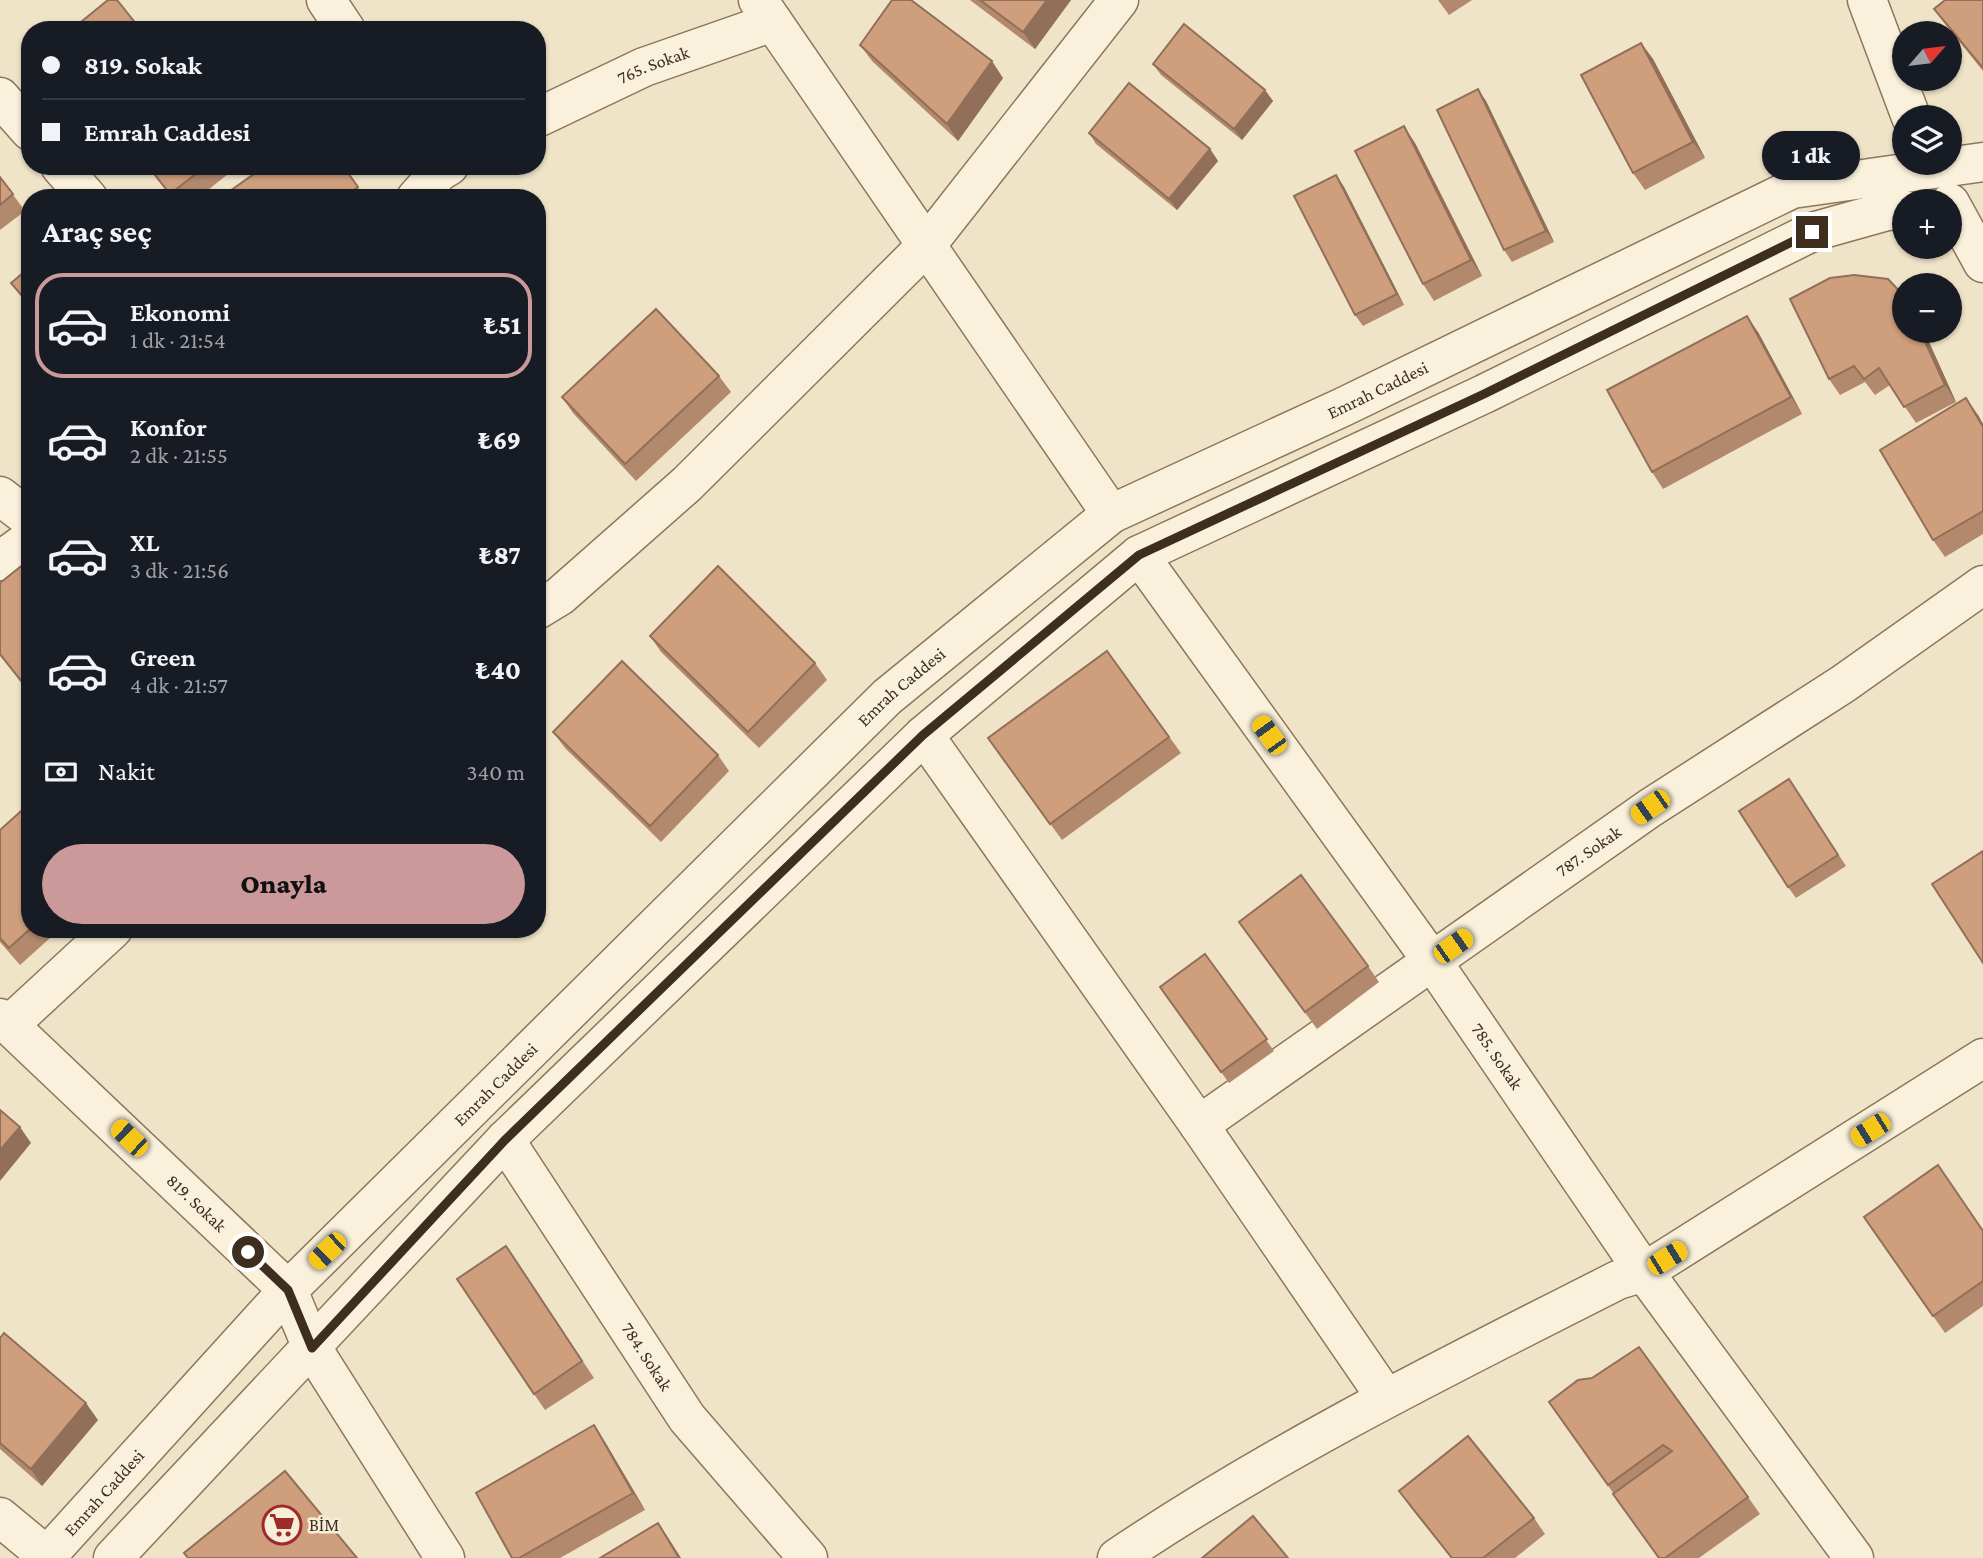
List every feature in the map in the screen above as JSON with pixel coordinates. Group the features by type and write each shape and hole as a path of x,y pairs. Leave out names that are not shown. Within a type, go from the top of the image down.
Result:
{"street":[{"path":"326,0 339,21"},
{"path":"546,605 560,596 687,484 925,247 1119,0"},
{"path":"1867,0 1906,105"},
{"path":"765,11 1111,514"},
{"name":"765. Sokak","path":"546,114 765,11"},
{"path":"0,97 21,121"},
{"name":"Emrah Caddesi","path":"1953,189 1983,162"},
{"path":"68,175 80,189"},
{"name":"Emrah Caddesi","path":"46,1557 288,1290 887,697 1111,514 1343,407 1792,189 1892,192"},
{"path":"113,1558 505,1140 923,735 1139,555 1484,394 1812,232 1892,211"},
{"path":"1962,220 1983,263"},
{"path":"0,496 21,512"},
{"path":"0,561 21,546"},
{"name":"785. Sokak","path":"1139,555 1432,961 1644,1272 1854,1558"},
{"name":"787. Sokak","path":"1199,1125 1650,807 1843,684 1983,585"},
{"path":"923,735 1199,1125 1386,1398"},
{"path":"5,1022 103,938"},
{"name":"819. Sokak","path":"5,1022 288,1290 312,1348 445,1558"},
{"path":"1117,1558 1164,1526 1386,1398 1618,1280 1644,1272 1983,1058"},
{"name":"784. Sokak","path":"505,1140 687,1418 808,1558"},
{"path":"0,1517 46,1557"}],"building":[{"path":"108,0 117,0 134,21 82,21"},
{"path":"892,0 911,0 992,61 947,124 860,45"},
{"path":"980,0 1047,0 1023,32"},
{"path":"1945,0 1983,0 1983,68 1962,43 1962,21 1944,21 1934,9"},
{"path":"1184,24 1265,90 1234,129 1153,64"},
{"path":"1641,43 1693,142 1633,173 1581,75"},
{"path":"1129,83 1210,149 1169,199 1089,133"},
{"path":"1478,89 1546,231 1504,250 1437,110"},
{"path":"1404,126 1471,260 1423,284 1355,151"},
{"path":"155,175 194,175 176,189 166,189"},
{"path":"252,175 349,175 358,187 355,189 233,189"},
{"path":"1336,175 1397,294 1355,315 1294,196"},
{"path":"0,177 13,194 0,205"},
{"path":"21,275 21,295 11,283"},
{"path":"1854,275 1888,279 1892,283 1892,343 1926,343 1945,385 1904,407 1879,368 1864,379 1854,366 1829,379 1790,299 1830,278"},
{"path":"656,309 719,376 625,464 562,397"},
{"path":"1747,316 1791,397 1652,472 1607,390"},
{"path":"1966,398 1983,427 1983,511 1933,540 1880,450"},
{"path":"21,566 21,681 0,654 0,583"},
{"path":"718,566 815,663 748,732 650,636"},
{"path":"1107,651 1169,737 1050,824 988,738"},
{"path":"622,661 718,755 650,826 553,732"},
{"path":"1789,779 1838,855 1788,887 1739,811"},
{"path":"21,811 21,937 9,948 0,938 0,830"},
{"path":"1983,851 1983,963 1932,884"},
{"path":"1301,875 1368,966 1305,1012 1239,922"},
{"path":"1205,954 1267,1039 1221,1072 1160,987"},
{"path":"0,1110 20,1127 0,1150"},
{"path":"1938,1165 1983,1231 1983,1281 1933,1316 1864,1217"},
{"path":"506,1246 582,1361 534,1394 457,1279"},
{"path":"4,1333 86,1403 31,1469 0,1443 0,1338"},
{"path":"1639,1347 1748,1497 1665,1558 1659,1558 1613,1494 1672,1451 1663,1445 1608,1485 1549,1402 1578,1380 1592,1378"},
{"path":"594,1425 633,1493 519,1558 512,1558 476,1493"},
{"path":"1468,1436 1534,1518 1483,1558 1452,1558 1399,1491"},
{"path":"285,1471 357,1558 188,1558 184,1553"},
{"path":"1253,1516 1288,1558 1202,1558"},
{"path":"658,1523 679,1558 600,1558"}],"place":[{"name":"BİM","path":"282,1525"}],"route":[{"path":"248,1252 288,1290 312,1348 505,1140 923,735 1139,555 1484,394 1812,232"}]}
